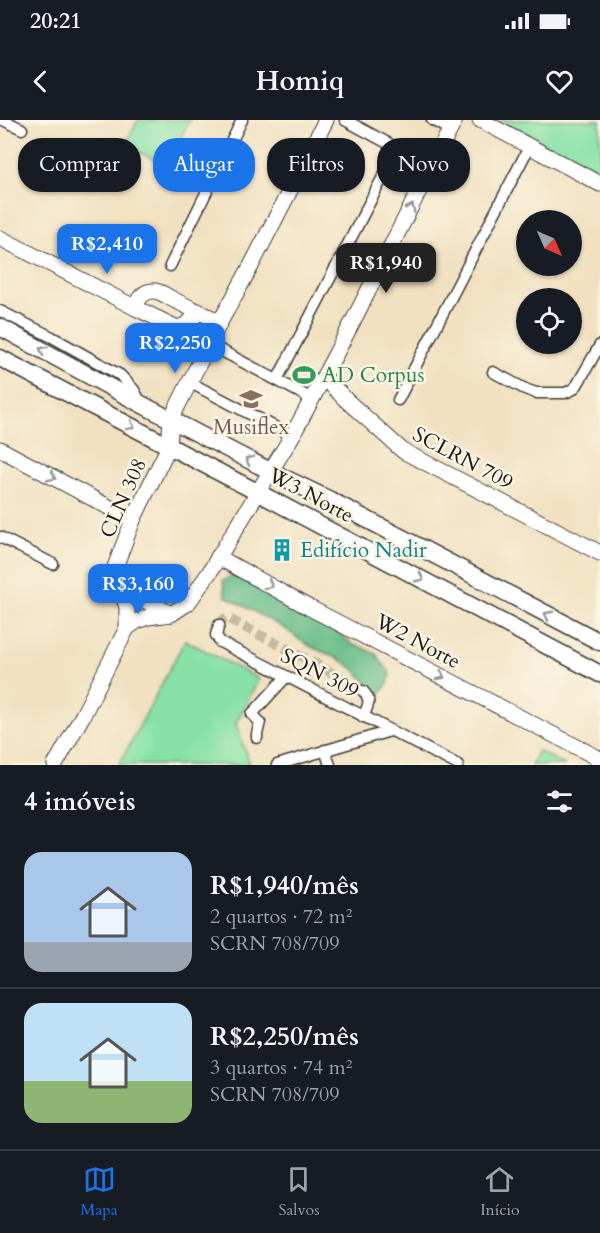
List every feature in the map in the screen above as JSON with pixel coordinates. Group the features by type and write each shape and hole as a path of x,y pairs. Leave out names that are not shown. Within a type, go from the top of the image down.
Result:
{"main road":[{"name":"W3 Norte","path":"0,327 141,404 600,642"},
{"name":"W3 Norte","path":"0,358 600,674"},
{"path":"42,379 75,388 81,385 84,379 80,370"},
{"path":"95,406 91,397 95,389 99,386 113,388"},
{"path":"293,511 324,521 328,520 333,513 330,500"},
{"path":"339,535 344,520 357,515"}],"street":[{"path":"3,120 22,129"},
{"path":"170,266 242,120"},
{"path":"171,419 326,120"},
{"path":"345,120 379,138"},
{"path":"432,120 453,125"},
{"path":"480,120 600,184"},
{"path":"398,400 529,147"},
{"path":"277,380 377,188"},
{"path":"55,765 127,628 148,617 171,614 188,603 209,573 292,436 419,192"},
{"path":"0,238 177,328 186,326 198,311"},
{"path":"136,309 140,296 152,291 220,322"},
{"path":"0,311 120,375 134,390 141,404"},
{"path":"209,344 312,399"},
{"path":"493,372 536,393 565,393 578,385 600,345"},
{"name":"SCLRN 709","path":"324,377 403,452 600,553"},
{"path":"189,382 292,436"},
{"name":"CLN 308","path":"127,628 127,608 115,567 133,520 169,446 171,419"},
{"path":"0,449 133,520"},
{"path":"0,537 53,564"},
{"name":"W2 Norte","path":"218,557 600,759"},
{"path":"122,588 171,614"},
{"name":"SQN 309","path":"219,625 216,635 221,643 458,765"},
{"path":"257,738 260,722 252,714 286,677"},
{"path":"363,691 368,697 363,717"},
{"path":"277,765 390,731"},
{"path":"325,750 330,765"}],"green space":[{"path":"138,120 190,120 181,138 153,138 153,159 141,153 141,138 129,138"},
{"path":"500,120 600,120 600,174"},
{"path":"236,575 337,631 353,645 376,654 389,672 388,684 376,699 373,698 363,678 347,664 307,644 287,630 225,596 223,581"},
{"path":"185,640 259,679 236,723 250,765 119,765"},
{"path":"538,751 565,765 531,765"}],"tunnel":[{"path":"219,625 227,618 363,691"}],"place":[{"name":"AD Corpus","path":"304,375"},
{"name":"Musiflex","path":"251,399"},
{"name":"Edifício Nadir","path":"282,550"}]}
